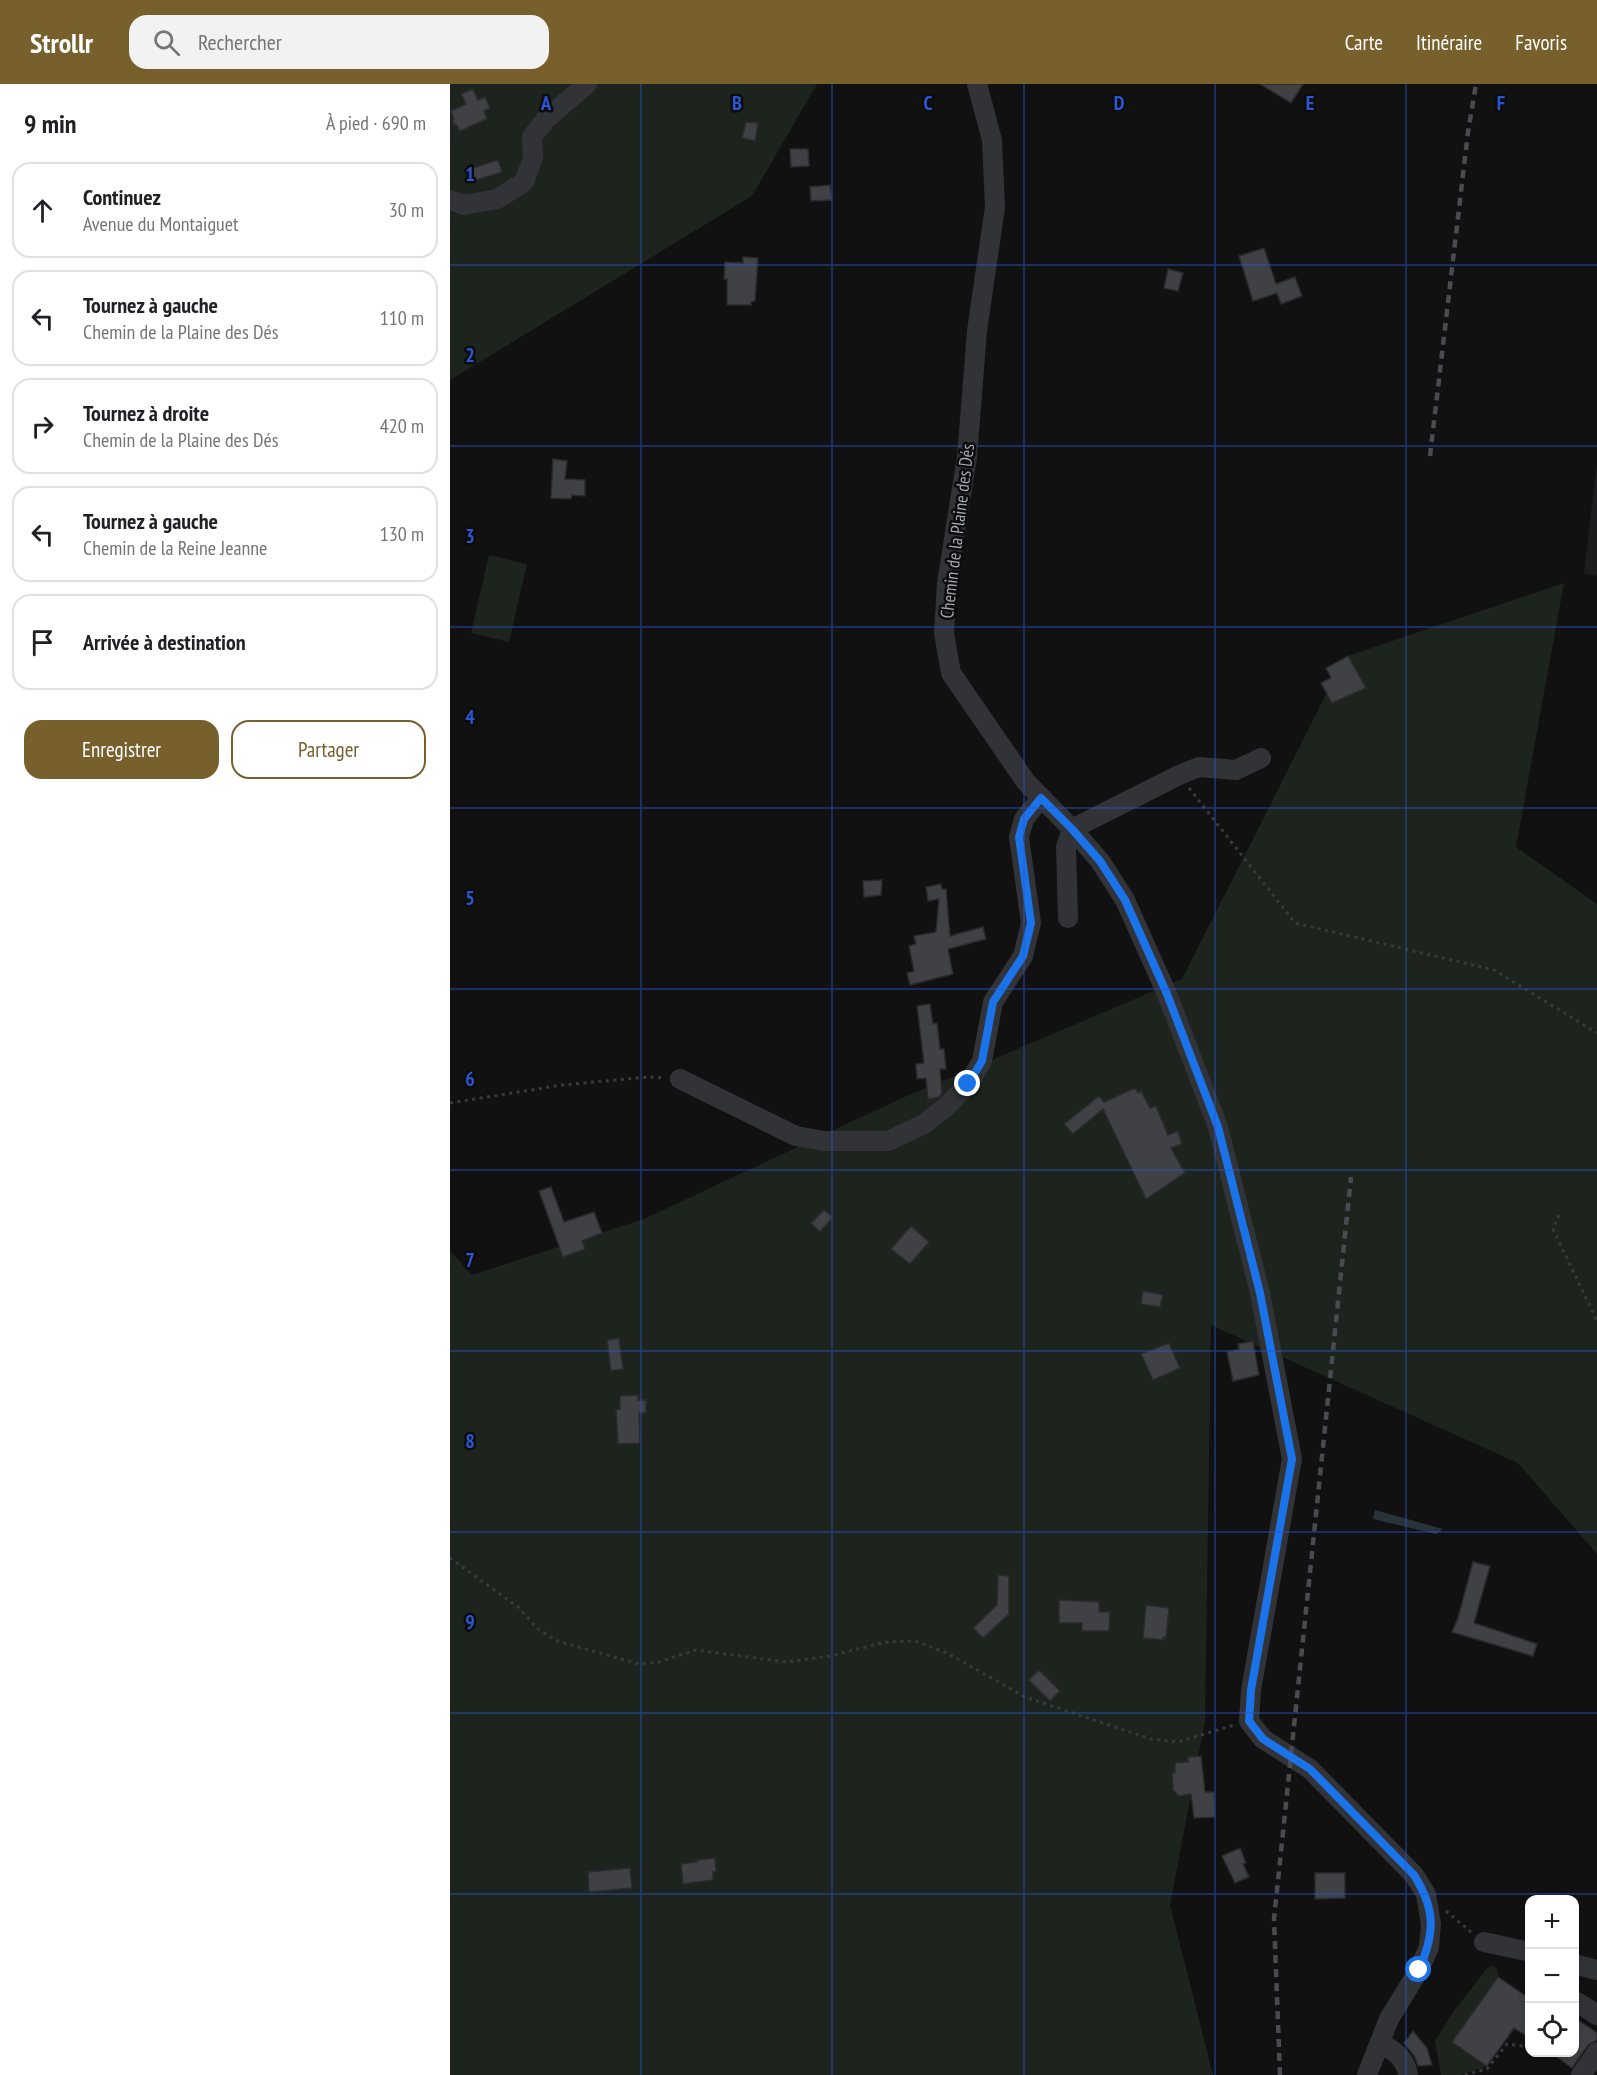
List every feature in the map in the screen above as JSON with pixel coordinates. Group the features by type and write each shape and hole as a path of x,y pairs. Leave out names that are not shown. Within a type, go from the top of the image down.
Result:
{"street":[{"path":"450,200 464,205 497,199 524,182 533,158 532,137 546,119 587,84"},
{"name":"Chemin de la Plaine des Dés","path":"977,84 992,140 995,207 977,331 967,457 947,583 944,633 951,673 1026,782 1100,861 1125,900 1167,994 1218,1127 1260,1293 1292,1459 1251,1690 1249,1721"},
{"path":"1068,918 1066,847 1072,829 1199,767 1236,770 1261,758"},
{"path":"680,1079 796,1136 824,1141 888,1141 924,1124 946,1107 968,1084 982,1061 993,1002 1023,956 1031,923 1019,837 1024,819 1041,798"},
{"path":"1249,1721 1263,1739 1310,1769 1414,1875 1426,1894 1431,1924 1429,1947 1419,1970 1389,2019 1367,2075"},
{"path":"1484,1942 1525,1951"},
{"path":"1579,1965 1597,1970"},
{"path":"1579,2003 1597,2015"},
{"path":"1380,2043 1391,2048 1398,2055 1405,2064 1408,2075"},
{"path":"1581,2075 1597,2052"}],"path":[{"path":"1179,775 1295,923 1494,970 1597,1033"},
{"path":"450,1103 562,1085 648,1077 680,1079"},
{"path":"1559,1215 1553,1229 1597,1321"},
{"path":"450,1558 518,1607 538,1629 557,1641 639,1664 659,1662 696,1650 786,1662 830,1656 885,1642 915,1641 947,1653 1025,1698 1151,1739 1178,1742 1249,1721"},
{"path":"1426,1894 1484,1942"},
{"path":"1465,2075 1487,2069 1507,2044 1525,2046"}],"shaded area":[{"path":"450,84 817,84 752,196 450,380"},
{"path":"1597,462 1597,576 1584,573"},
{"path":"489,555 527,564 509,642 471,633"},
{"path":"1564,583 1516,847 1597,904 1597,1554 1518,1463 1211,1325 1205,1721 1170,1905 1213,2075 450,2075 450,1251 472,1275 644,1219 902,1098 1182,979 1345,657"},
{"path":"1375,1510 1443,1529 1436,1534 1373,1519"},
{"path":"1493,1966 1497,1969 1498,1977 1453,2042 1487,2066 1460,2075 1441,2075 1435,2041 1454,2011 1488,1967"}],"building":[{"path":"1260,84 1303,84 1291,103"},
{"path":"473,89 478,100 485,97 490,108 484,111 487,119 460,131 452,121 454,119 451,111 466,104 461,94"},
{"path":"746,122 758,123 755,141 742,138"},
{"path":"790,149 808,149 809,166 791,167"},
{"path":"498,160 502,172 473,181 469,169"},
{"path":"830,185 832,200 811,201 810,187"},
{"path":"1264,248 1276,284 1295,277 1302,296 1281,304 1277,293 1253,301 1239,256"},
{"path":"743,257 758,258 755,301 751,302 751,305 727,305 725,262 743,263"},
{"path":"1168,269 1183,273 1178,291 1164,288"},
{"path":"553,459 567,461 565,479 585,480 585,496 572,495 571,499 551,498"},
{"path":"1348,656 1366,688 1332,703 1321,683 1331,678 1326,668"},
{"path":"882,880 881,895 864,897 863,881"},
{"path":"941,884 942,889 946,889 950,936 983,927 986,939 948,949 953,974 910,985 907,973 914,971 909,946 916,944 914,936 936,932 939,899 928,901 926,887"},
{"path":"930,1004 933,1024 937,1023 940,1049 944,1049 946,1069 940,1069 942,1093 939,1097 928,1099 926,1078 917,1079 916,1064 924,1063 917,1006"},
{"path":"1135,1088 1138,1093 1141,1091 1150,1108 1156,1106 1168,1135 1178,1131 1182,1144 1171,1148 1185,1173 1146,1199 1103,1109 1073,1134 1064,1124 1099,1096 1104,1102"},
{"path":"551,1187 564,1222 594,1212 602,1233 582,1241 585,1249 563,1257 539,1191"},
{"path":"824,1210 833,1217 820,1232 811,1223"},
{"path":"911,1226 929,1242 910,1264 891,1249"},
{"path":"1143,1291 1163,1295 1160,1307 1141,1304"},
{"path":"619,1338 623,1369 611,1371 607,1340"},
{"path":"1253,1341 1259,1375 1233,1381 1227,1352 1239,1349 1238,1344"},
{"path":"1169,1343 1180,1368 1153,1380 1141,1354"},
{"path":"638,1395 638,1400 646,1400 646,1413 639,1413 640,1443 618,1444 616,1410 620,1409 620,1396"},
{"path":"1473,1562 1490,1566 1474,1623 1537,1644 1533,1656 1452,1632"},
{"path":"998,1575 1009,1576 1009,1614 983,1638 973,1628 997,1605"},
{"path":"1059,1600 1099,1602 1099,1612 1110,1612 1109,1631 1082,1631 1082,1623 1059,1623"},
{"path":"1146,1605 1169,1608 1166,1638 1163,1637 1163,1640 1143,1638"},
{"path":"1039,1670 1060,1691 1050,1701 1029,1680"},
{"path":"1201,1756 1205,1792 1214,1792 1215,1817 1194,1818 1191,1794 1179,1796 1173,1790 1172,1773 1175,1773 1175,1763 1188,1762 1188,1757"},
{"path":"1240,1848 1246,1863 1243,1864 1249,1877 1235,1883 1222,1856"},
{"path":"715,1858 716,1872 713,1872 713,1880 683,1884 681,1864"},
{"path":"630,1868 632,1888 589,1892 588,1872"},
{"path":"1315,1873 1345,1873 1345,1898 1315,1899"},
{"path":"1498,1977 1525,1996 1525,2035 1514,2028 1487,2066 1452,2042"},
{"path":"1579,2021 1597,2033 1597,2040 1588,2045 1572,2068 1557,2057 1579,2057"},
{"path":"1413,2031 1427,2048 1432,2065 1418,2066 1415,2057 1404,2043"}],"railway":[{"path":"1430,456 1468,132 1476,84"},
{"path":"1280,2075 1274,1919 1351,1177"}],"route":[{"path":"968,1084 982,1061 993,1002 1023,956 1031,923 1019,837 1024,819 1041,798 1100,861 1125,900 1167,994 1218,1127 1260,1293 1292,1459 1251,1690 1249,1721 1263,1739 1310,1769 1414,1875 1426,1894 1431,1924 1429,1947 1419,1970"}]}
